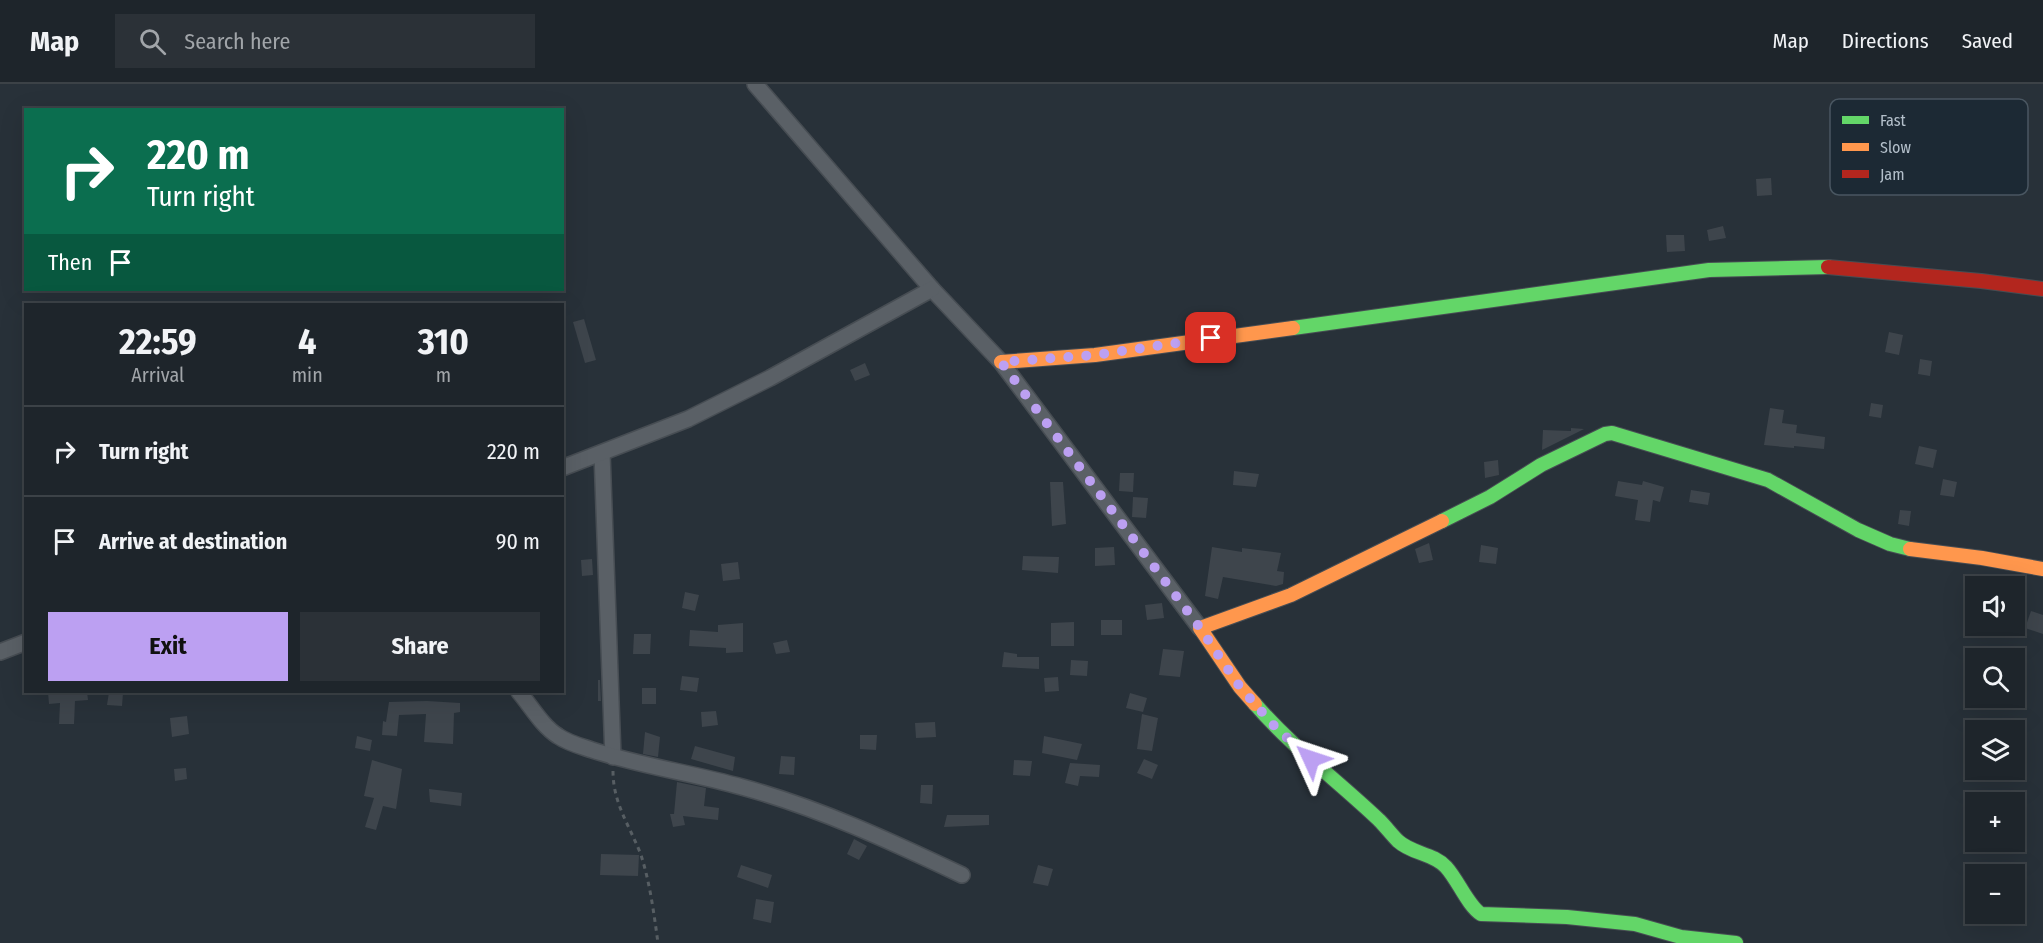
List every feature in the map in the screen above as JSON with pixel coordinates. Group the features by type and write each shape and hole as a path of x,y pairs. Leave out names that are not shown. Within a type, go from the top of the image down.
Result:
{"street":[{"path":"755,84 932,289 1001,362 1200,628 1240,687 1276,728 1380,821 1400,842 1413,851 1445,866 1461,886 1474,910 1482,914 1567,916 1635,924 1681,937 1736,943"},
{"path":"1001,362 1095,355 1709,270 1815,266 2043,289"},
{"path":"564,467 698,414 932,289"},
{"path":"1200,628 1291,595 1490,497 1541,465 1605,434 1612,433 1768,480 1792,490 1835,518 1888,544 1906,549 2001,559 2043,569"},
{"path":"602,453 613,757"},
{"path":"0,652 24,643"},
{"path":"520,693 545,725 557,736 569,742 613,757 742,787 799,805 854,825 962,875"}],"path":[{"path":"613,757 613,782 620,811 635,838 642,859 658,943"}],"building":[{"path":"1771,178 1772,195 1757,196 1756,179"},
{"path":"1723,226 1726,238 1709,241 1707,230"},
{"path":"1666,235 1684,235 1685,251 1667,252"},
{"path":"584,319 596,360 585,363 573,322"},
{"path":"1889,332 1903,335 1899,355 1885,352"},
{"path":"1920,359 1932,361 1930,376 1918,374"},
{"path":"865,363 870,375 855,381 850,370"},
{"path":"1871,403 1883,405 1881,418 1869,416"},
{"path":"1770,408 1784,410 1782,423 1797,425 1796,433 1825,437 1824,449 1764,445"},
{"path":"1571,428 1584,429 1542,450 1543,430 1571,431"},
{"path":"1919,446 1937,450 1933,468 1915,464"},
{"path":"1498,460 1499,475 1485,478 1484,462"},
{"path":"1234,471 1259,474 1256,487 1233,485"},
{"path":"1120,473 1134,473 1133,492 1119,491"},
{"path":"1943,479 1957,482 1954,497 1940,495"},
{"path":"1618,481 1642,485 1643,481 1664,487 1660,502 1653,500 1650,522 1635,520 1638,500 1615,496"},
{"path":"1050,482 1063,482 1066,524 1052,526"},
{"path":"1691,490 1710,493 1708,505 1689,502"},
{"path":"1133,497 1148,498 1146,518 1132,517"},
{"path":"1900,510 1911,511 1909,526 1898,524"},
{"path":"1429,543 1433,560 1419,563 1415,549"},
{"path":"1481,545 1498,548 1496,564 1479,562"},
{"path":"1114,547 1115,565 1095,566 1095,548"},
{"path":"1212,547 1242,552 1242,548 1281,553 1277,571 1284,572 1283,584 1276,586 1223,577 1218,599 1205,596"},
{"path":"1023,556 1059,557 1058,573 1022,570"},
{"path":"592,559 593,575 582,576 581,560"},
{"path":"738,562 740,579 723,581 721,564"},
{"path":"685,592 699,595 695,611 682,608"},
{"path":"1162,603 1164,618 1147,620 1145,605"},
{"path":"2031,611 2043,615 2043,634 2025,628"},
{"path":"1101,620 1122,620 1122,635 1101,635"},
{"path":"1074,622 1074,646 1051,646 1051,623"},
{"path":"743,623 743,652 726,653 726,648 689,646 690,630 718,632 718,625"},
{"path":"634,634 651,634 650,654 633,654"},
{"path":"787,640 790,652 776,654 773,643"},
{"path":"1163,649 1184,651 1180,677 1159,675"},
{"path":"1004,652 1017,654 1017,657 1039,657 1039,669 1002,667"},
{"path":"1071,660 1088,661 1087,676 1070,675"},
{"path":"682,676 699,678 697,692 680,690"},
{"path":"1058,677 1059,691 1045,692 1044,678"},
{"path":"598,680 600,680 601,701 598,701"},
{"path":"642,688 656,688 656,704 642,704"},
{"path":"48,693 87,693 88,700 75,701 74,724 59,724 60,703 49,704"},
{"path":"109,693 123,693 122,706 107,705"},
{"path":"1130,693 1147,698 1143,712 1126,708"},
{"path":"389,702 460,703 460,712 454,713 453,744 424,742 426,714 399,715 397,736 382,735 383,721 386,722"},
{"path":"716,711 718,725 702,727 701,712"},
{"path":"1142,714 1158,718 1152,751 1137,749"},
{"path":"187,716 189,734 172,737 170,718"},
{"path":"935,722 936,737 916,738 915,723"},
{"path":"645,732 660,737 658,757 643,754"},
{"path":"860,735 877,735 876,750 860,749"},
{"path":"357,736 372,740 370,751 355,748"},
{"path":"1044,736 1082,744 1077,760 1042,753"},
{"path":"695,746 735,757 733,771 691,759"},
{"path":"781,756 795,757 794,775 779,774"},
{"path":"1144,759 1158,765 1152,779 1137,773"},
{"path":"372,760 402,769 396,809 383,806 376,830 365,827 374,798 364,796"},
{"path":"1014,760 1032,761 1030,776 1013,775"},
{"path":"1070,763 1100,765 1099,777 1080,776 1078,786 1065,783"},
{"path":"186,768 187,779 175,781 174,769"},
{"path":"677,782 706,788 704,806 719,808 718,820 683,816 685,825 673,827 670,814 674,814"},
{"path":"921,785 933,785 932,804 920,803"},
{"path":"429,789 462,793 461,806 430,802"},
{"path":"947,815 989,815 989,825 944,827"},
{"path":"854,839 867,846 859,860 847,854"},
{"path":"601,854 639,855 638,876 600,875"},
{"path":"741,865 772,875 768,888 737,877"},
{"path":"1038,865 1053,869 1048,886 1033,883"},
{"path":"756,899 774,902 771,923 753,919"}],"traffic: fast":[{"path":"1293,328 1709,270 1828,267"},
{"path":"1442,521 1490,497 1541,465 1605,434 1612,433 1768,480 1858,530 1890,544 1910,549"},
{"path":"1255,704 1269,720 1379,820 1398,841 1410,849 1441,862 1481,914 1567,917 1635,924 1681,937 1736,943"}],"traffic: slow":[{"path":"1001,362 1095,355 1293,328"},
{"path":"1255,704 1240,687 1200,628 1291,595 1442,521"},
{"path":"1910,549 1982,558 2043,569"}],"traffic: jam":[{"path":"1828,267 2043,289"}],"route":[{"path":"1211,338 1095,355 1001,362 1200,628 1240,687 1276,728 1311,759"}]}
